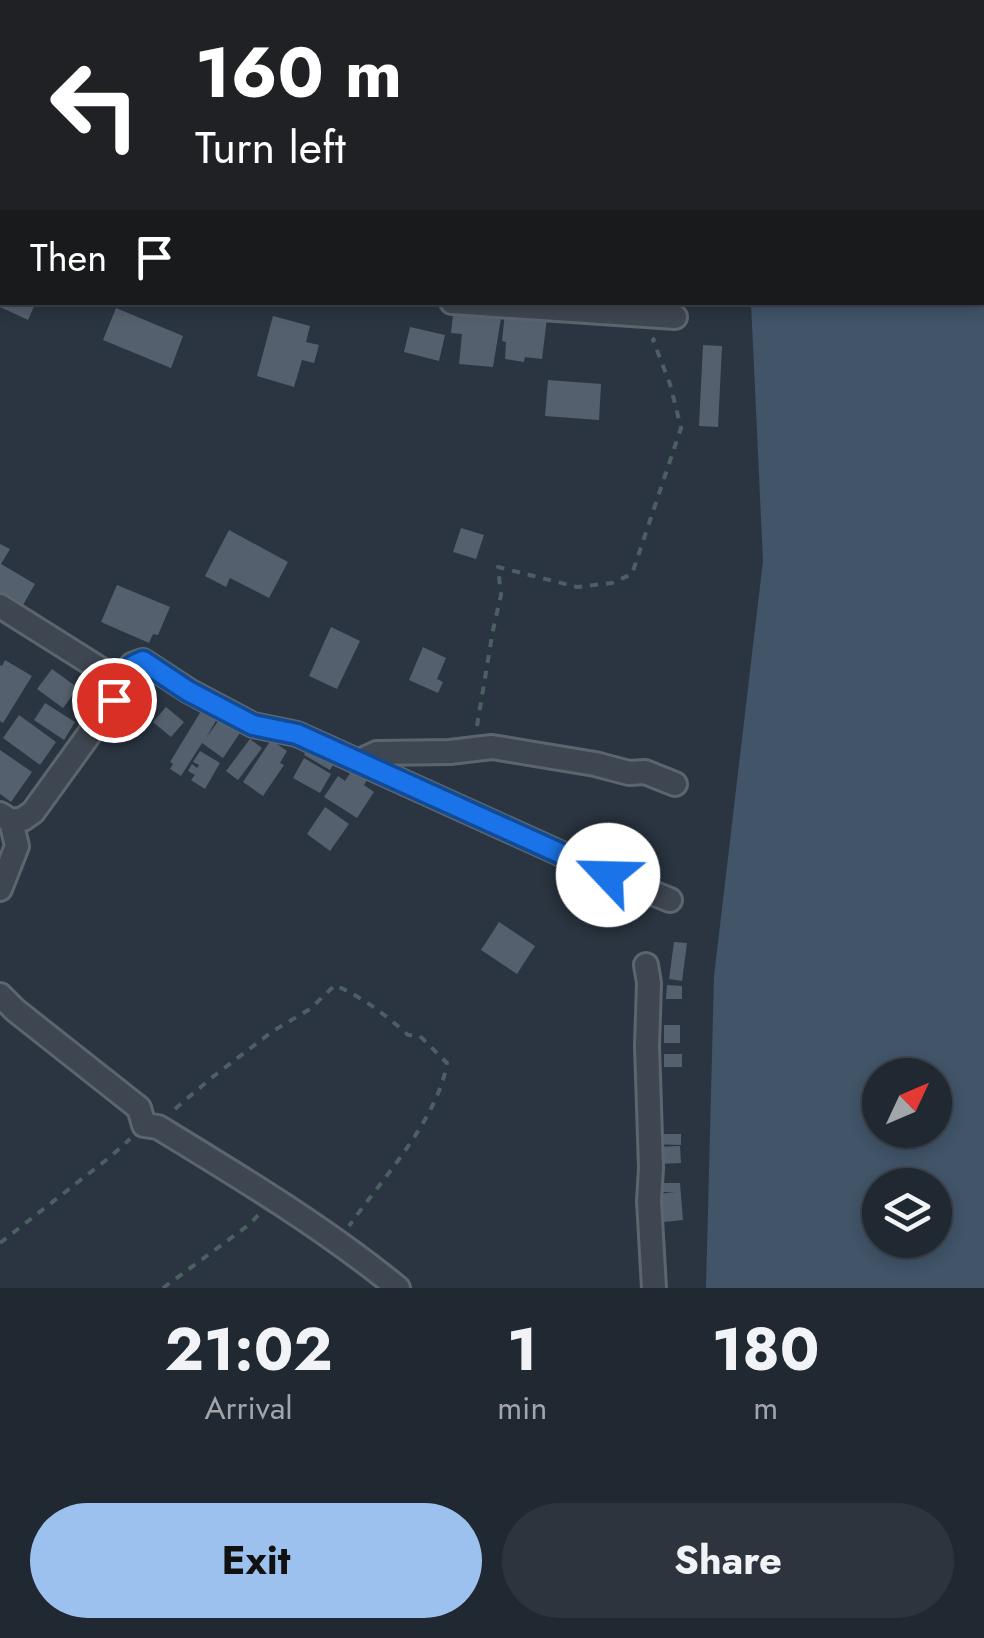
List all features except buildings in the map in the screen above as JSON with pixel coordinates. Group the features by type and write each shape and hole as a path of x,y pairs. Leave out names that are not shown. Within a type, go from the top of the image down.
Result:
{"street":[{"path":"497,305 675,317"},
{"path":"0,606 108,674 116,684"},
{"path":"0,890 17,846 6,818 23,819 32,812 114,700 116,684 132,665 143,661 188,691 253,725 297,734 670,900"},
{"path":"358,762 377,754 492,747 629,773 645,772 675,784"},
{"path":"646,965 654,1288"},
{"path":"0,995 139,1108 151,1126 339,1242 398,1288"}],"path":[{"path":"471,750 502,595 498,566 576,587 612,583 632,574 681,428 653,340 675,317"},
{"path":"0,1243 273,1031 310,1009 335,985 362,998 408,1035 420,1036 447,1063 434,1106 339,1242"},
{"path":"163,1288 250,1224 272,1199"}],"water":[{"path":"751,305 984,305 984,1288 706,1288 714,976 763,561"}],"route":[{"path":"114,700 116,684 132,665 143,661 188,691 253,725 297,734 608,875"}]}
